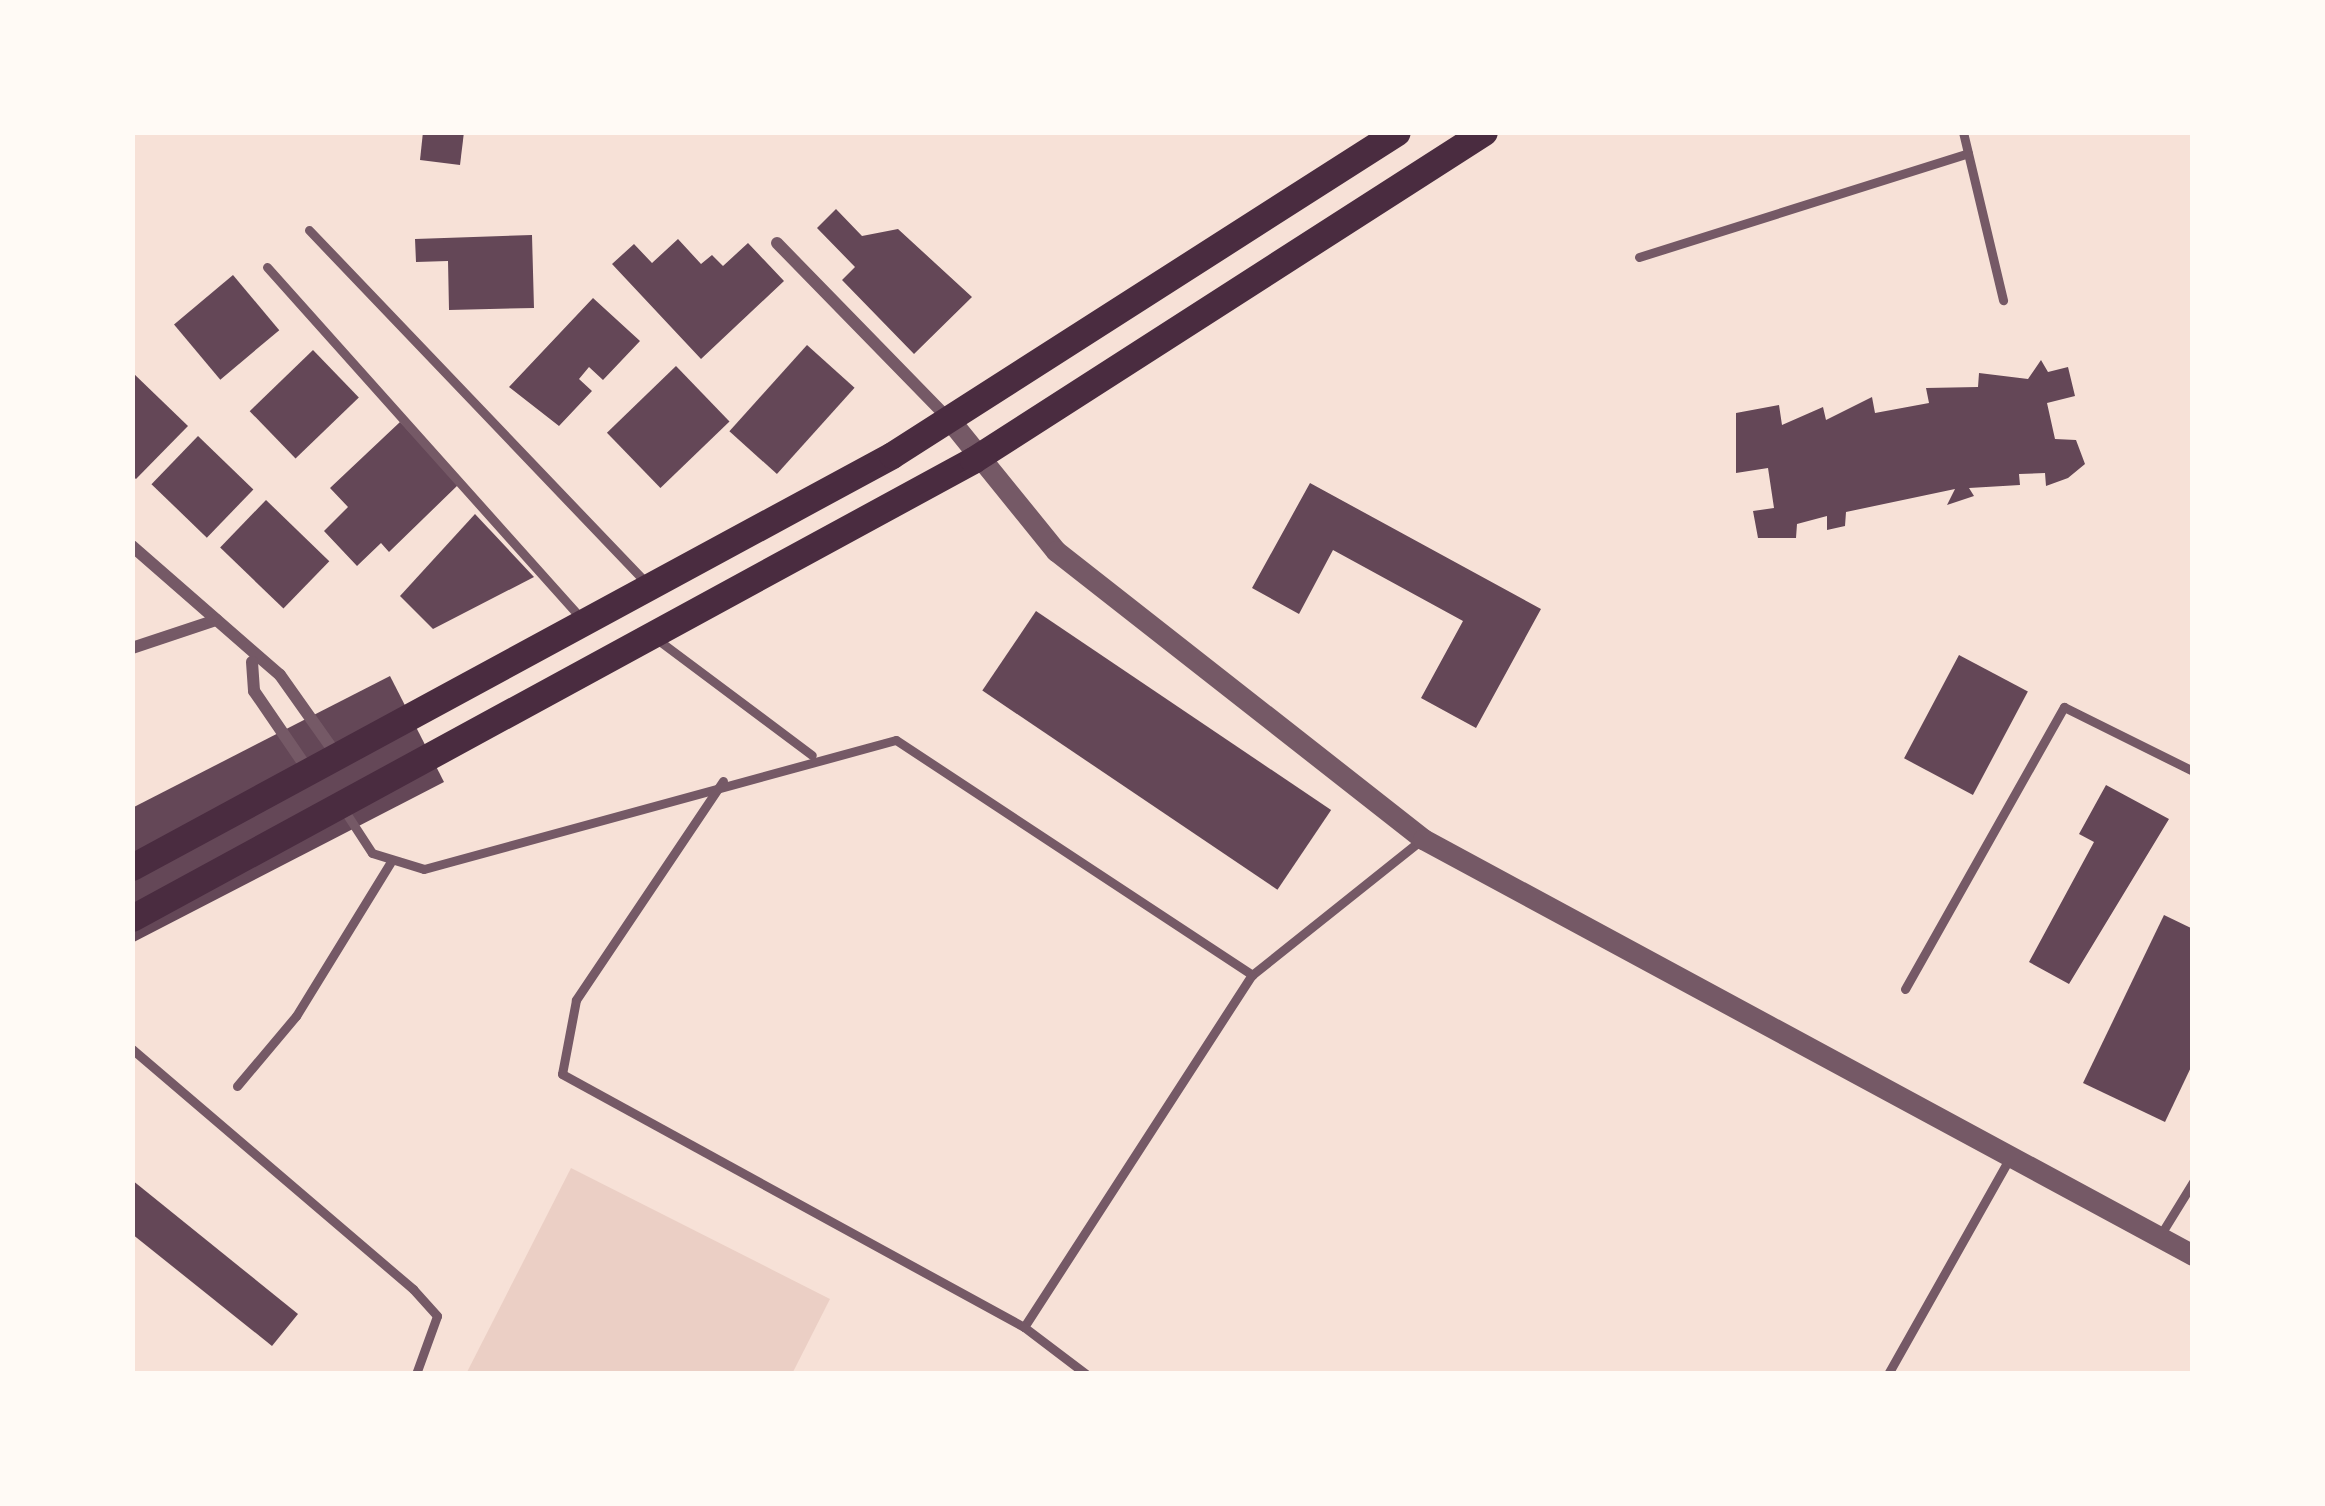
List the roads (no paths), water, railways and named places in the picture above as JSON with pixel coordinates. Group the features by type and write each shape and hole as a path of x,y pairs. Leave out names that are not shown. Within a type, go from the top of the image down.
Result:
{"main road":[{"path":"132,867 587,625 949,419 1396,132"},
{"path":"132,917 973,460 1484,132"}],"street":[{"path":"777,243 949,419 973,460 1056,551 1423,839 2193,1255"},
{"path":"132,546 216,620 252,662 280,675 338,757"},
{"path":"132,648 216,620"},
{"path":"252,662 254,691 310,774"}],"lane":[{"path":"1963,132 2003,300"},
{"path":"1639,257 1968,153"},
{"path":"309,230 652,589"},
{"path":"267,266 587,625"},
{"path":"653,637 812,755"},
{"path":"1905,989 2064,707 2193,771"},
{"path":"341,806 390,863 424,869 812,755 896,740 1252,975"},
{"path":"723,782 576,1000 562,1074 1024,1327 1086,1374"},
{"path":"1024,1327 1252,975 1423,839"},
{"path":"237,1086 296,1016 390,863"},
{"path":"132,1049 413,1288 436,1316 416,1374"},
{"path":"1888,1374 2011,1157"},
{"path":"2159,1237 2193,1182"}]}
